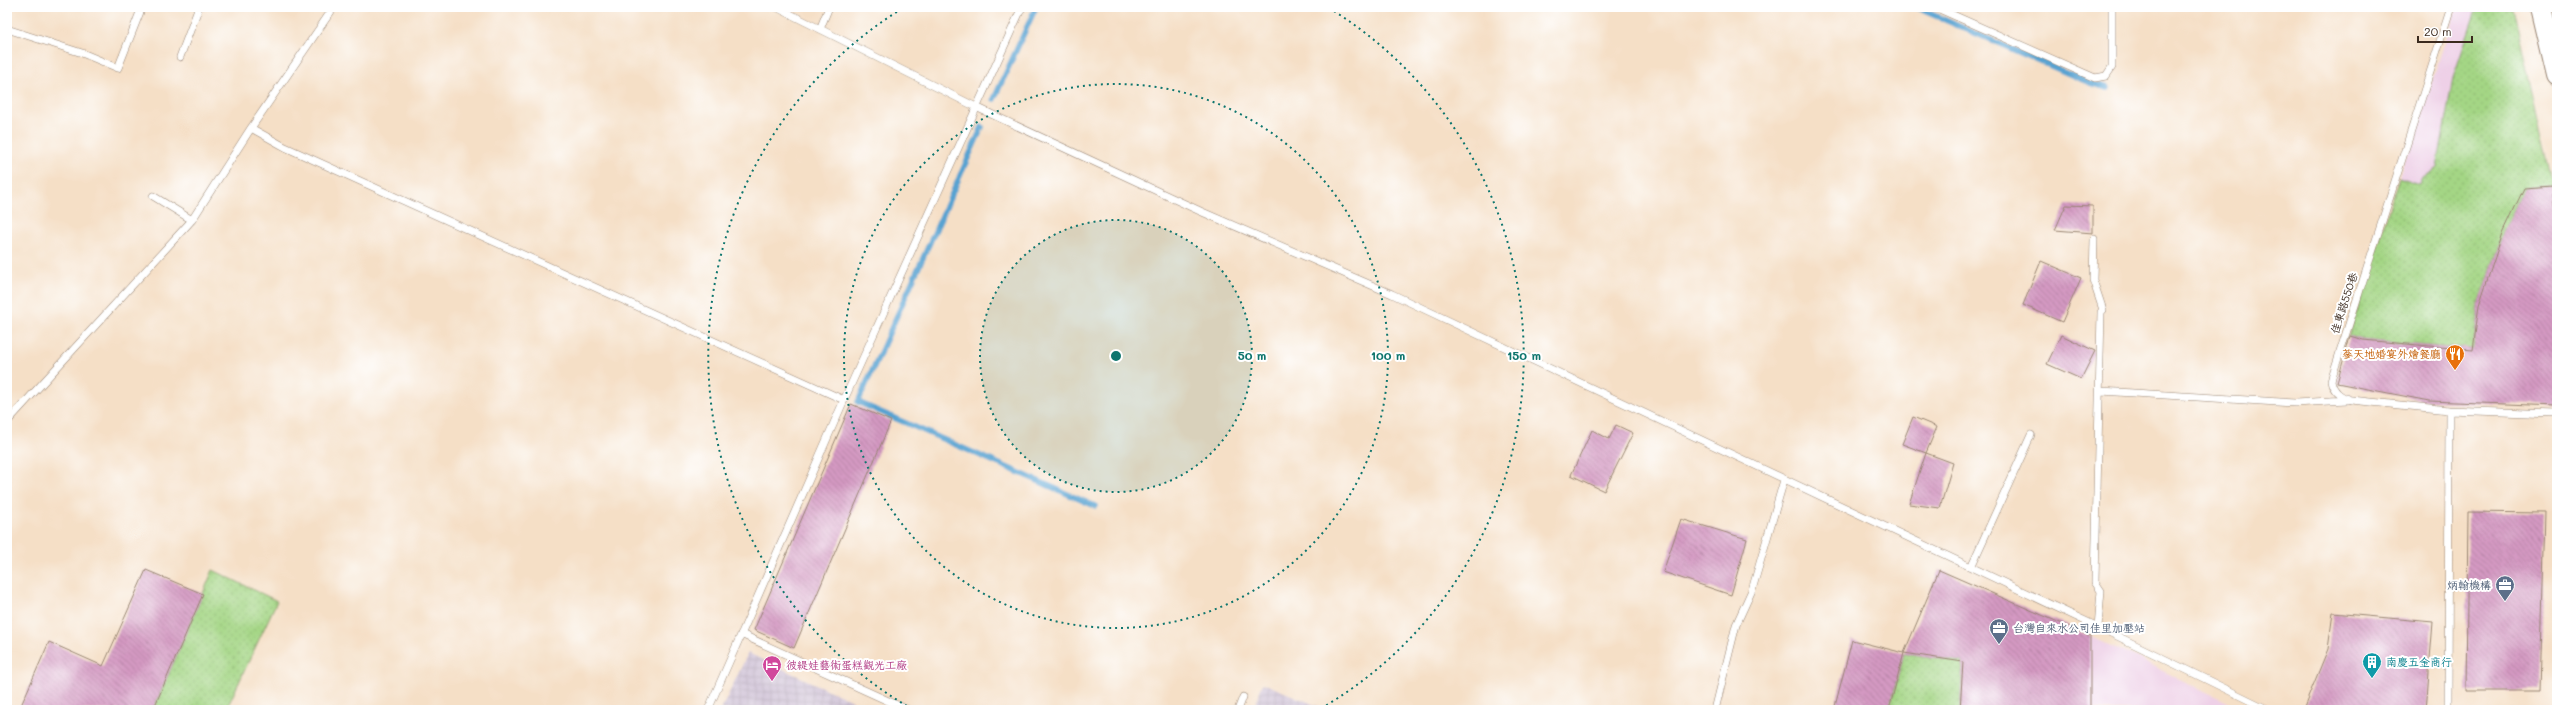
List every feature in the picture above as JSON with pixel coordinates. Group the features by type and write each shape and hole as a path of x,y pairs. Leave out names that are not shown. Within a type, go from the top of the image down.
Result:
{"main road":[{"path":"2541,7 2557,75"}],"lane":[{"path":"7,28 82,53 118,68 142,7"},
{"path":"180,57 199,7"},
{"path":"7,422 192,220 251,128 334,7"},
{"path":"776,7 976,108 1200,211 1392,294 2098,627 2269,710"},
{"path":"820,29 829,7"},
{"path":"708,710 844,400 1022,7"},
{"path":"1935,7 2095,78 2106,76 2112,67 2112,7"},
{"name":"佳東路550巷","path":"2451,7 2331,380 2336,392 2342,397 2351,400 2449,410 2557,414"},
{"path":"251,128 285,147 844,400"},
{"path":"154,196 192,220"},
{"path":"2094,239 2093,280 2103,310 2101,312 2101,391 2095,582 2101,591 2098,627"},
{"path":"2101,391 2295,403 2351,400"},
{"path":"2448,710 2449,410"},
{"path":"1971,567 2032,435"},
{"path":"1715,710 1736,625 1752,590 1784,480"},
{"path":"741,634 908,710"},
{"path":"1238,710 1243,697"}],"shaded area":[{"path":"2457,7 2477,7 2453,78 2437,168 2423,177 2420,185 2399,177"},
{"path":"2090,636 2244,710 2090,710"},
{"name":"彼緹娃藝術蛋糕觀光工廠","path":"748,653 872,710 721,710"},
{"path":"1263,683 1315,705 1326,710 1253,710"}],"green space":[{"path":"2477,7 2513,7 2553,186 2524,188 2503,233 2479,305 2473,350 2363,340 2349,336 2399,177 2420,184 2423,177 2437,168 2453,78"},
{"path":"213,570 277,601 226,710 153,710"},
{"path":"1904,653 1963,662 1960,710 1889,710"}],"building":[{"path":"2553,186 2557,220 2557,406 2429,401 2337,383 2350,336 2363,340 2473,350 2479,305 2503,233 2524,188"},
{"path":"2066,205 2093,206 2093,233 2055,230"},
{"path":"2041,261 2081,278 2062,322 2023,305"},
{"path":"2061,335 2095,351 2081,379 2047,364"},
{"path":"851,404 891,421 794,648 754,630"},
{"path":"1913,417 1937,427 1926,453 1902,444"},
{"path":"1616,425 1633,433 1604,491 1571,475 1592,430 1609,439"},
{"path":"1926,453 1953,463 1940,508 1909,504"},
{"name":"炳翰機構","path":"2468,512 2545,513 2540,691 2466,691"},
{"path":"1681,519 1747,539 1731,595 1663,572"},
{"path":"146,570 203,594 153,710 19,710 49,642 103,666"},
{"name":"台灣自來水公司佳里加壓站","path":"1939,570 2090,636 2090,710 1960,710 1963,662 1904,653"},
{"name":"南慶五金商行","path":"2333,613 2433,622 2426,710 2303,710 2328,649"},
{"path":"1852,640 1904,653 1889,710 1834,710"}],"waterway":[{"path":"994,99 1036,7"},
{"path":"1915,7 2090,83 2108,88"},
{"path":"982,127 858,402 1095,506"}],"place":[{"name":"蔘天地婚宴外燴餐廳","path":"2455,371"},
{"name":"炳翰機構","path":"2505,602"},
{"name":"台灣自來水公司佳里加壓站","path":"1999,645"},
{"name":"南慶五金商行","path":"2372,679"},
{"name":"彼緹娃藝術蛋糕觀光工廠","path":"772,682"}]}
